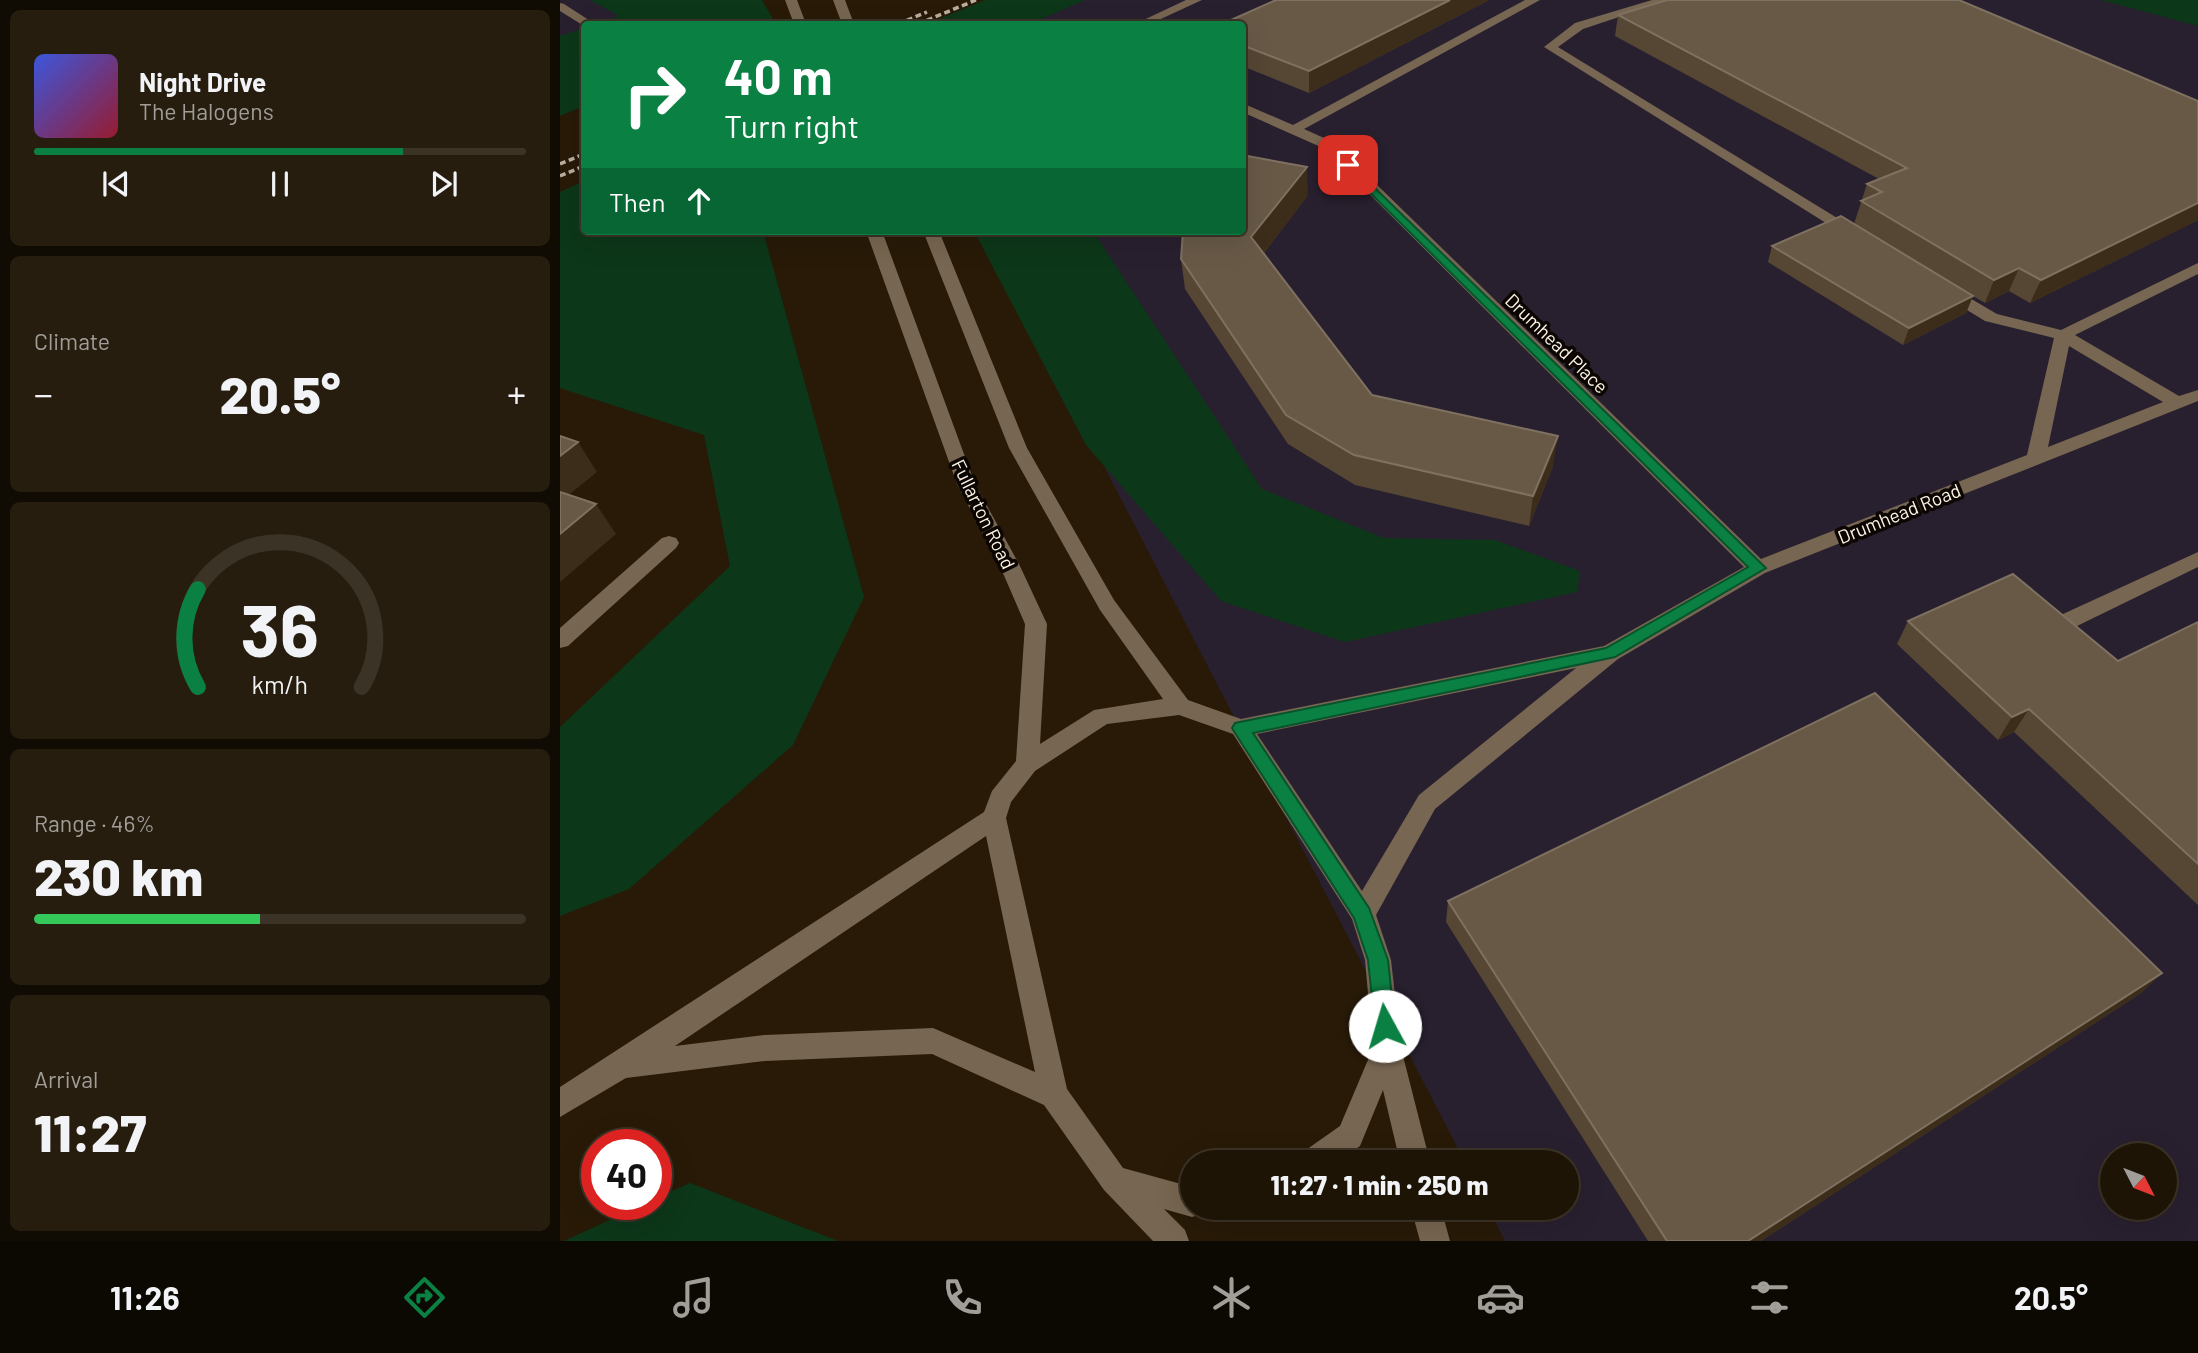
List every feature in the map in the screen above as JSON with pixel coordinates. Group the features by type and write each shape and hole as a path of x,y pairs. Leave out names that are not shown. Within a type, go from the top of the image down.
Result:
{"street":[{"path":"791,0 799,21"},
{"path":"839,0 847,21"},
{"path":"1148,21 1196,0"},
{"path":"1246,109 1293,130 1534,0"},
{"path":"1664,0 1579,26 1550,47 1864,240"},
{"path":"560,6 584,21"},
{"name":"Drumhead Place","path":"1293,130 1328,145 1758,568"},
{"name":"Fullarton Road","path":"875,235 965,484 1009,564 1036,624 1027,764"},
{"path":"933,235 1018,448 1107,605 1180,706"},
{"path":"2063,335 2198,268"},
{"path":"1933,282 1991,318 2063,335 2177,403"},
{"path":"2036,458 2063,335"},
{"name":"Drumhead Road","path":"1610,653 1758,568 2198,395"},
{"path":"560,639 669,543"},
{"path":"2070,620 2198,559"},
{"path":"1174,1241 1114,1180 1054,1095 994,818 1000,797 1027,764 1102,716 1180,706 1241,728 1610,653"},
{"path":"1363,914 1427,802 1610,653"},
{"path":"1241,728 1363,914 1378,960 1387,1048 1412,1150"},
{"path":"560,1103 622,1066 994,818"},
{"path":"622,1066 765,1048 933,1041 1054,1095"},
{"path":"1330,1150 1350,1136 1387,1048"},
{"path":"1114,1180 1180,1199"},
{"path":"1429,1220 1435,1241"}],"shaded area":[{"path":"560,0 651,0 629,21 581,21 581,40 560,47"},
{"path":"1069,0 2106,0 2198,24 2198,1241 1505,1241 1494,1220 1579,1220 1579,1150 1459,1150 984,235 1246,235 1246,21 1016,21"}],"green space":[{"path":"590,0 762,0 773,21 603,21 619,16"},
{"path":"985,0 1085,0 1037,21 934,21"},
{"path":"2101,0 2198,0 2198,26"},
{"path":"581,29 581,107 560,116 560,36"},
{"path":"581,182 581,235 764,235 864,597 793,745 629,889 560,916 560,727 730,566 704,435 560,388 560,192"},
{"path":"976,235 1096,235 1262,489 1384,538 1495,540 1580,571 1577,592 1345,642 1221,601 1086,445"},
{"path":"690,1183 838,1241 564,1241 609,1220 672,1220 672,1191"}],"building":[{"path":"1276,0 1450,0 1309,71 1246,47 1246,21 1229,21"},
{"path":"1667,0 1959,0 2198,101 2198,203 2041,280 2019,268 1994,280 1861,201 1882,192 1867,184 1907,168 1618,15"},
{"path":"1246,156 1307,167 1251,237 1372,395 1558,436 1533,496 1354,455 1286,415 1181,259 1183,235 1246,235"},
{"path":"1841,216 1973,296 1909,328 1772,246"},
{"path":"560,436 578,442 560,456"},
{"path":"560,492 596,504 560,534"},
{"path":"2013,574 2118,661 2198,622 2198,864 2029,709 2012,717 1908,621"},
{"path":"1875,693 2162,973 1748,1241 1667,1241 1448,901"}],"railway":[{"path":"925,21 976,0"},
{"path":"905,21 927,12"},
{"path":"560,164 581,155"},
{"path":"560,176 581,167"}],"route":[{"path":"1348,165 1758,568 1610,653 1241,728 1363,914 1378,960 1385,1026"}]}
